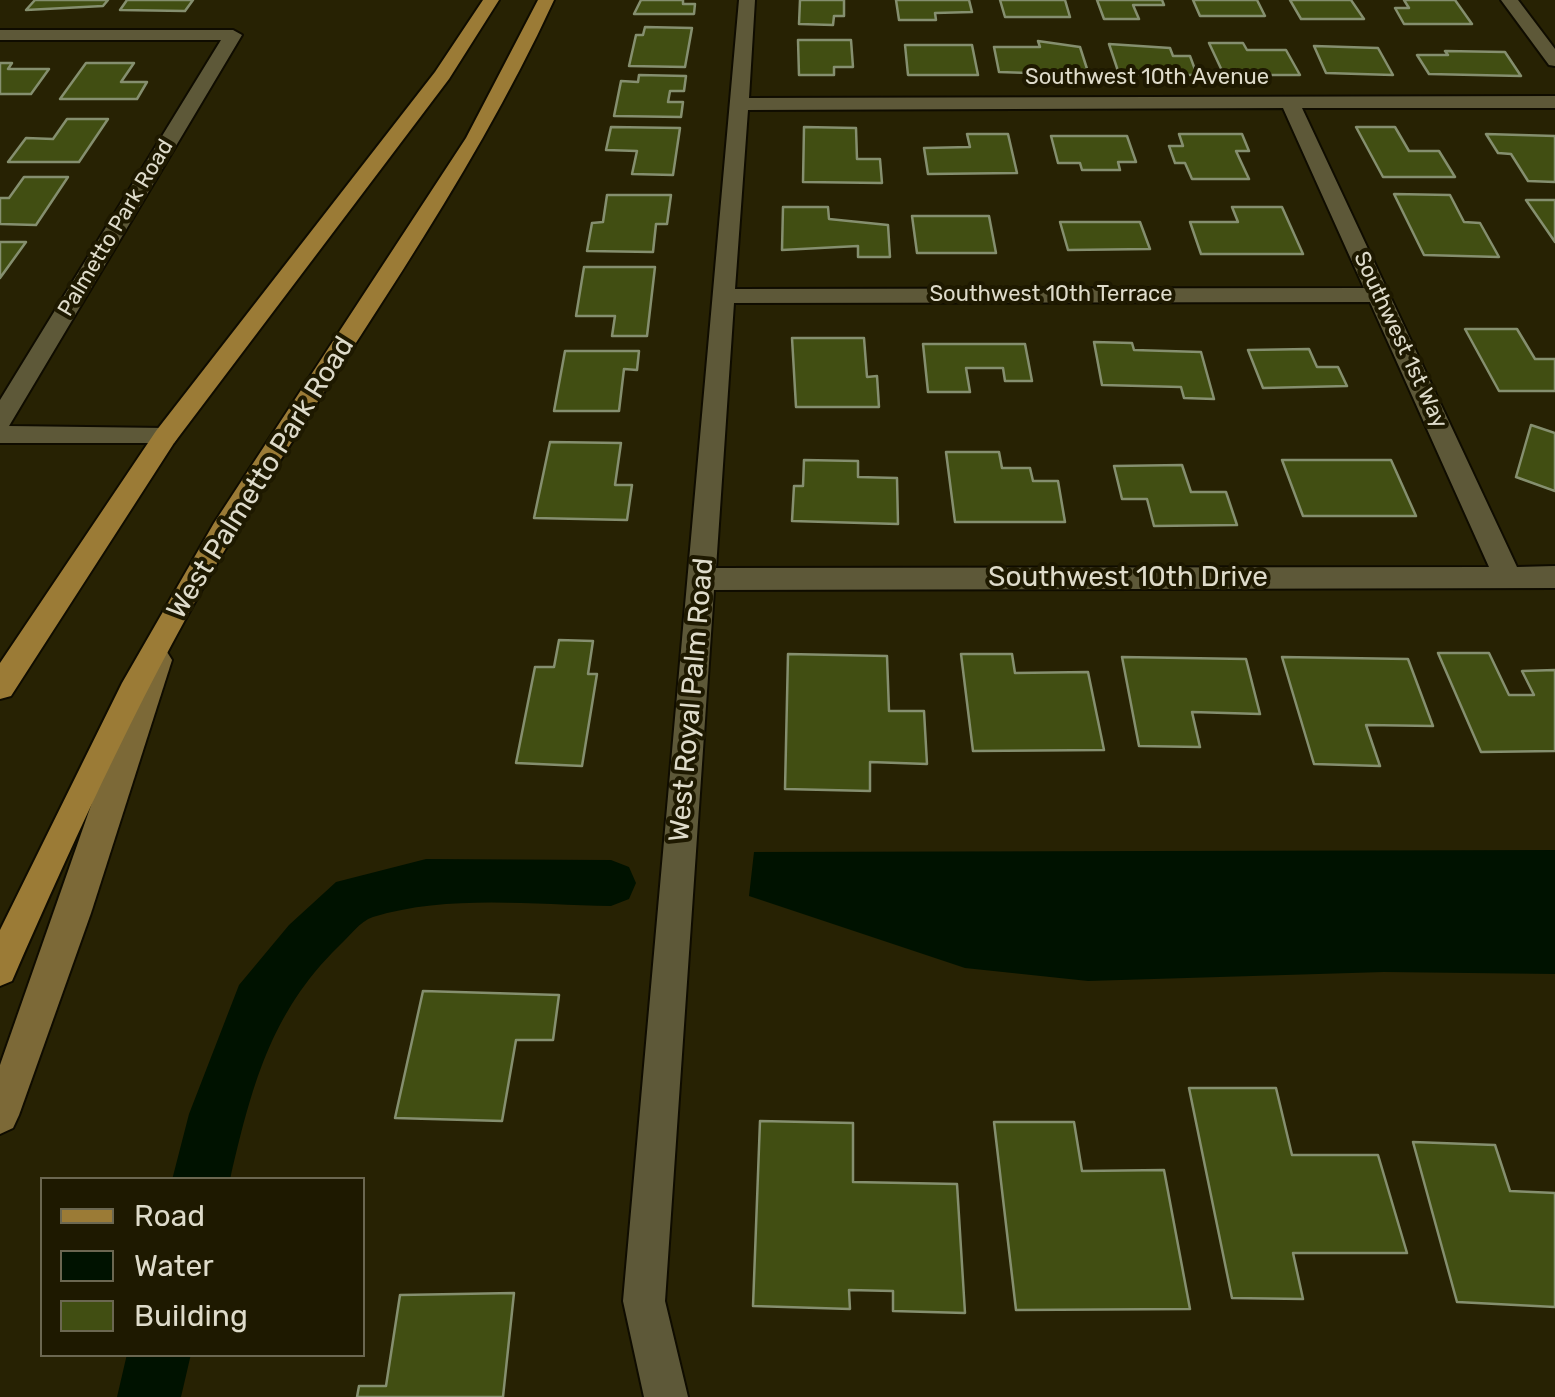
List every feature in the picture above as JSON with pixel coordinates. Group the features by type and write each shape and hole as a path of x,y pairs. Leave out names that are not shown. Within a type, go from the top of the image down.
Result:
{"main road":[{"path":"0,686 165,437 442,75 491,0"},
{"name":"West Palmetto Park Road","path":"0,969 101,755 166,630 285,433 445,191 546,0"}],"street":[{"name":"West Royal Palm Road","path":"666,1397 644,1301 747,0"},
{"path":"1509,0 1555,60"},
{"name":"Palmetto Park Road","path":"0,35 233,35 0,420"},
{"name":"Southwest 1st Way","path":"1290,102 1508,577"},
{"name":"Southwest 10th Avenue","path":"739,104 1555,102"},
{"name":"Southwest 10th Terrace","path":"723,296 1379,295"},
{"path":"0,434 165,437"},
{"name":"Southwest 10th Drive","path":"701,579 1555,577"},
{"path":"0,1115 74,912 166,630"}],"water":[{"path":"1555,850 1555,974 1384,972 1088,981 965,968 749,896 754,852"}],"building":[{"path":"35,0 108,0 103,6 26,10"},
{"path":"127,0 193,0 185,11 120,10"},
{"path":"641,0 683,0 683,4 695,4 694,14 634,14"},
{"path":"800,0 844,0 844,16 834,16 833,25 799,24"},
{"path":"896,0 969,0 972,12 935,13 936,20 899,20"},
{"path":"1000,0 1065,0 1070,17 1005,17"},
{"path":"1097,0 1162,0 1164,5 1133,5 1139,19 1104,19"},
{"path":"1193,0 1257,0 1265,16 1200,16"},
{"path":"1290,0 1351,0 1364,19 1301,19"},
{"path":"1404,0 1455,0 1472,24 1404,24 1395,8 1409,8"},
{"path":"645,27 692,28 685,67 629,66 636,35 643,35"},
{"path":"798,40 851,40 853,67 834,67 834,75 799,75"},
{"path":"1038,41 1080,47 1089,75 999,72 994,47 1040,47"},
{"path":"1209,43 1243,43 1247,50 1286,50 1300,75 1224,75"},
{"path":"1109,44 1170,48 1173,56 1190,56 1197,75 1119,74"},
{"path":"905,45 972,45 978,75 908,75"},
{"path":"1314,46 1378,48 1393,75 1326,73"},
{"path":"1445,51 1505,52 1521,76 1429,74 1417,55 1448,55"},
{"path":"0,63 12,63 8,69 49,69 31,94 0,94"},
{"path":"86,63 134,63 121,82 147,82 137,99 60,99"},
{"path":"639,75 686,76 684,91 670,91 668,102 683,102 681,117 614,116 621,81 638,82"},
{"path":"67,119 108,119 79,162 8,162 26,138 53,139"},
{"path":"611,127 680,128 673,175 632,174 637,151 606,150"},
{"path":"804,127 856,128 857,159 880,159 882,183 803,182"},
{"path":"1356,127 1395,127 1409,151 1439,151 1455,177 1383,177"},
{"path":"967,134 1008,134 1017,173 928,174 924,148 970,147"},
{"path":"1179,134 1242,134 1249,151 1236,151 1249,179 1192,179 1185,163 1175,163 1169,146 1183,146"},
{"path":"1486,134 1555,136 1555,182 1528,181 1511,154 1498,153"},
{"path":"1051,136 1127,136 1136,162 1118,162 1120,170 1082,170 1080,163 1058,163"},
{"path":"24,177 68,177 36,225 0,224 0,198 9,198"},
{"path":"1394,194 1450,195 1464,222 1480,223 1499,257 1424,255"},
{"path":"607,195 671,195 667,224 656,224 653,252 587,251 592,223 603,222"},
{"path":"1526,200 1555,200 1555,242"},
{"path":"783,207 828,207 829,219 888,225 890,257 858,257 858,246 782,250"},
{"path":"1232,207 1282,207 1303,254 1201,254 1190,222 1238,222"},
{"path":"912,216 989,216 996,253 917,253"},
{"path":"1060,222 1140,222 1150,249 1068,250"},
{"path":"0,242 26,242 0,278"},
{"path":"584,267 655,267 647,336 612,336 615,316 576,316"},
{"path":"1465,329 1517,329 1535,359 1555,359 1555,391 1499,391"},
{"path":"792,338 864,338 867,377 877,376 879,407 796,407"},
{"path":"1094,342 1132,343 1134,350 1201,352 1214,399 1184,398 1181,387 1102,385"},
{"path":"923,344 1025,344 1032,381 1005,381 1003,368 966,368 970,392 928,392"},
{"path":"1309,349 1317,367 1338,367 1347,386 1263,388 1248,350"},
{"path":"565,351 639,351 637,370 624,369 619,411 554,411"},
{"path":"1531,425 1555,433 1555,491 1516,477"},
{"path":"550,442 621,443 615,485 632,485 627,520 534,518"},
{"path":"946,452 999,452 1002,468 1030,468 1033,481 1058,481 1065,522 955,522"},
{"path":"804,460 858,461 858,477 897,478 898,524 792,521 794,486 803,486"},
{"path":"1282,460 1391,460 1416,516 1303,516"},
{"path":"1182,465 1191,492 1226,492 1237,525 1154,526 1147,499 1122,499 1114,466"},
{"path":"559,640 593,641 588,674 597,674 582,766 516,763 535,667 554,667"},
{"path":"1438,653 1489,653 1509,695 1534,695 1522,671 1555,670 1555,751 1481,752"},
{"path":"788,654 887,656 889,711 924,711 927,764 870,762 870,791 785,789"},
{"path":"961,654 1012,654 1015,673 1088,672 1104,750 973,751"},
{"path":"1122,657 1246,659 1260,714 1192,712 1200,747 1139,746"},
{"path":"1282,657 1408,659 1433,726 1366,725 1380,766 1314,764"},
{"path":"423,991 559,995 553,1040 516,1040 502,1121 395,1118"},
{"path":"1189,1088 1276,1088 1292,1155 1378,1155 1407,1253 1293,1253 1303,1299 1232,1298"},
{"path":"760,1121 853,1123 853,1182 957,1184 965,1313 893,1311 893,1291 849,1290 850,1309 753,1306"},
{"path":"994,1122 1074,1122 1082,1171 1164,1170 1190,1309 1016,1310"},
{"path":"1413,1142 1495,1145 1510,1191 1555,1193 1555,1307 1457,1302"},
{"path":"514,1293 503,1397 357,1397 359,1386 386,1386 400,1295"}],"waterway":[{"path":"202,1177 217,1114 258,1003 307,942 354,898 426,882 611,883"},
{"path":"149,1397 158,1357"}]}
